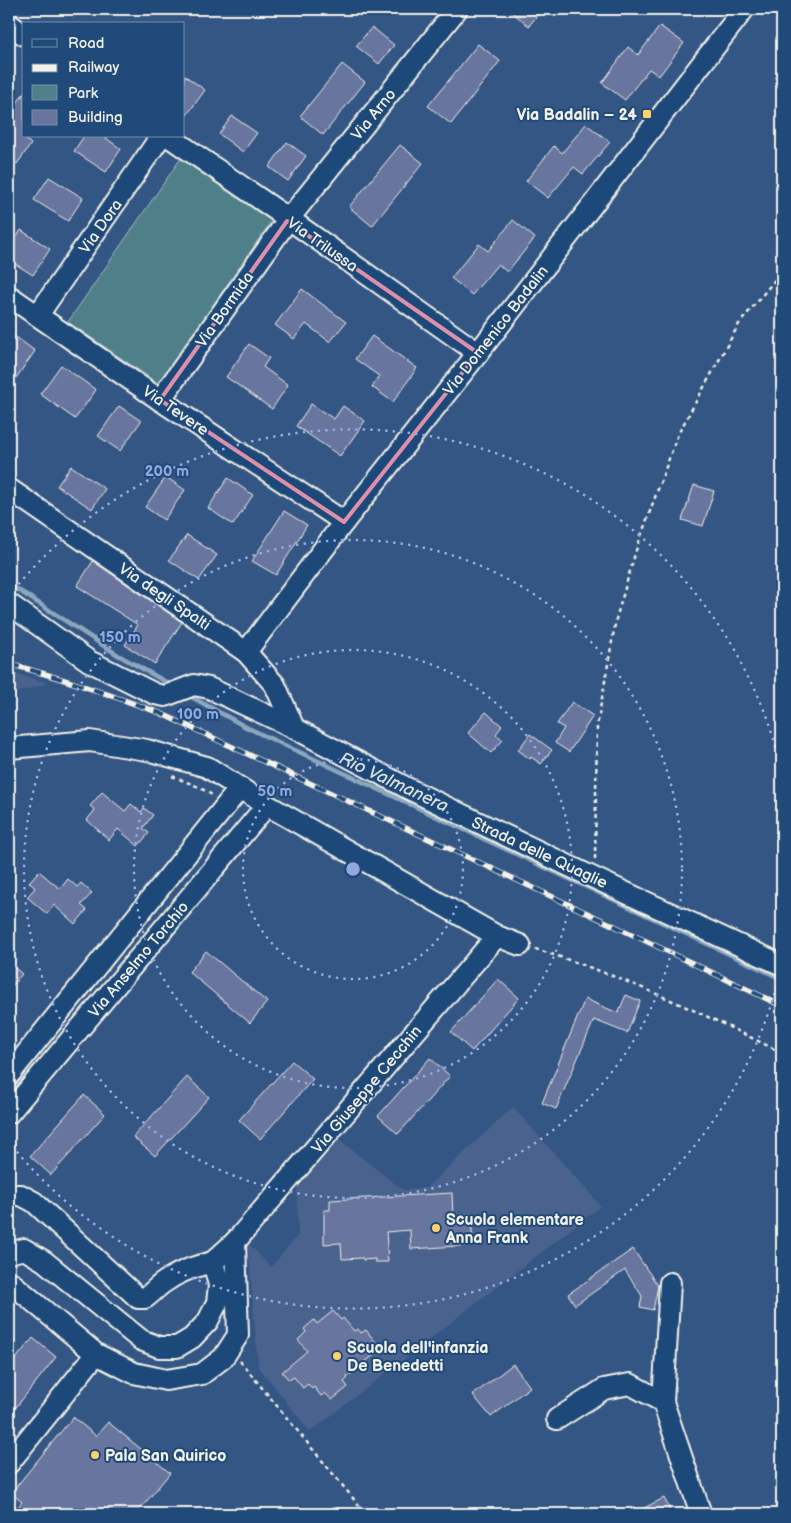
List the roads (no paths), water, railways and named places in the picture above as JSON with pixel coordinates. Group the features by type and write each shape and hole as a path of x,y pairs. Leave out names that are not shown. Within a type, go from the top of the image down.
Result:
{"street":[{"name":"Via Arno","path":"288,219 456,9"},
{"name":"Via Domenico Badalin","path":"246,652 344,522 478,353 744,9"},
{"path":"9,24 22,34"},
{"name":"Via Dora","path":"38,315 160,138"},
{"name":"Via Trilussa","path":"171,138 478,353"},
{"name":"Via Bormida","path":"160,400 288,219"},
{"name":"Via Tevere","path":"9,296 160,400 344,522"},
{"name":"Via degli Spalti","path":"9,489 246,652 275,685 294,728"},
{"name":"Strada delle Quaglie","path":"9,604 90,661 156,694 165,696 194,685 209,688 294,728 409,789 594,878 782,965"},
{"path":"9,748 90,742 147,750 207,767 267,804 497,936 520,945"},
{"path":"40,1075 13,1062 240,788"},
{"name":"Via Anselmo Torchio","path":"9,1113 267,804"},
{"name":"Via Giuseppe Cecchin","path":"213,1262 235,1242 497,936"},
{"path":"9,1195 21,1195 34,1202 138,1298 144,1298 177,1274 196,1266 213,1262 219,1284 217,1303 208,1321 192,1338 177,1347 160,1346 141,1340 44,1261 24,1249 9,1253"},
{"path":"9,1281 96,1354 134,1373 166,1380 202,1374 223,1358 238,1335 235,1242"},
{"path":"670,1283 663,1402 701,1514"},
{"path":"9,1463 96,1354"},
{"path":"557,1420 604,1390 630,1384 663,1402"}],"waterway":[{"name":"Rio Valmanera","path":"9,584 118,655 173,686"},
{"name":"Rio Valmanera","path":"186,694 246,727 782,979"}],"railway":[{"path":"9,664 66,680 160,713 782,1006"}],"place":[{"name":"Via Badalin – 24","path":"647,114"},
{"name":"Scuola elementare Anna Frank","path":"436,1228"},
{"name":"Scuola dell'infanzia De Benedetti","path":"337,1356"},
{"name":"Pala San Quirico","path":"95,1455"}]}
